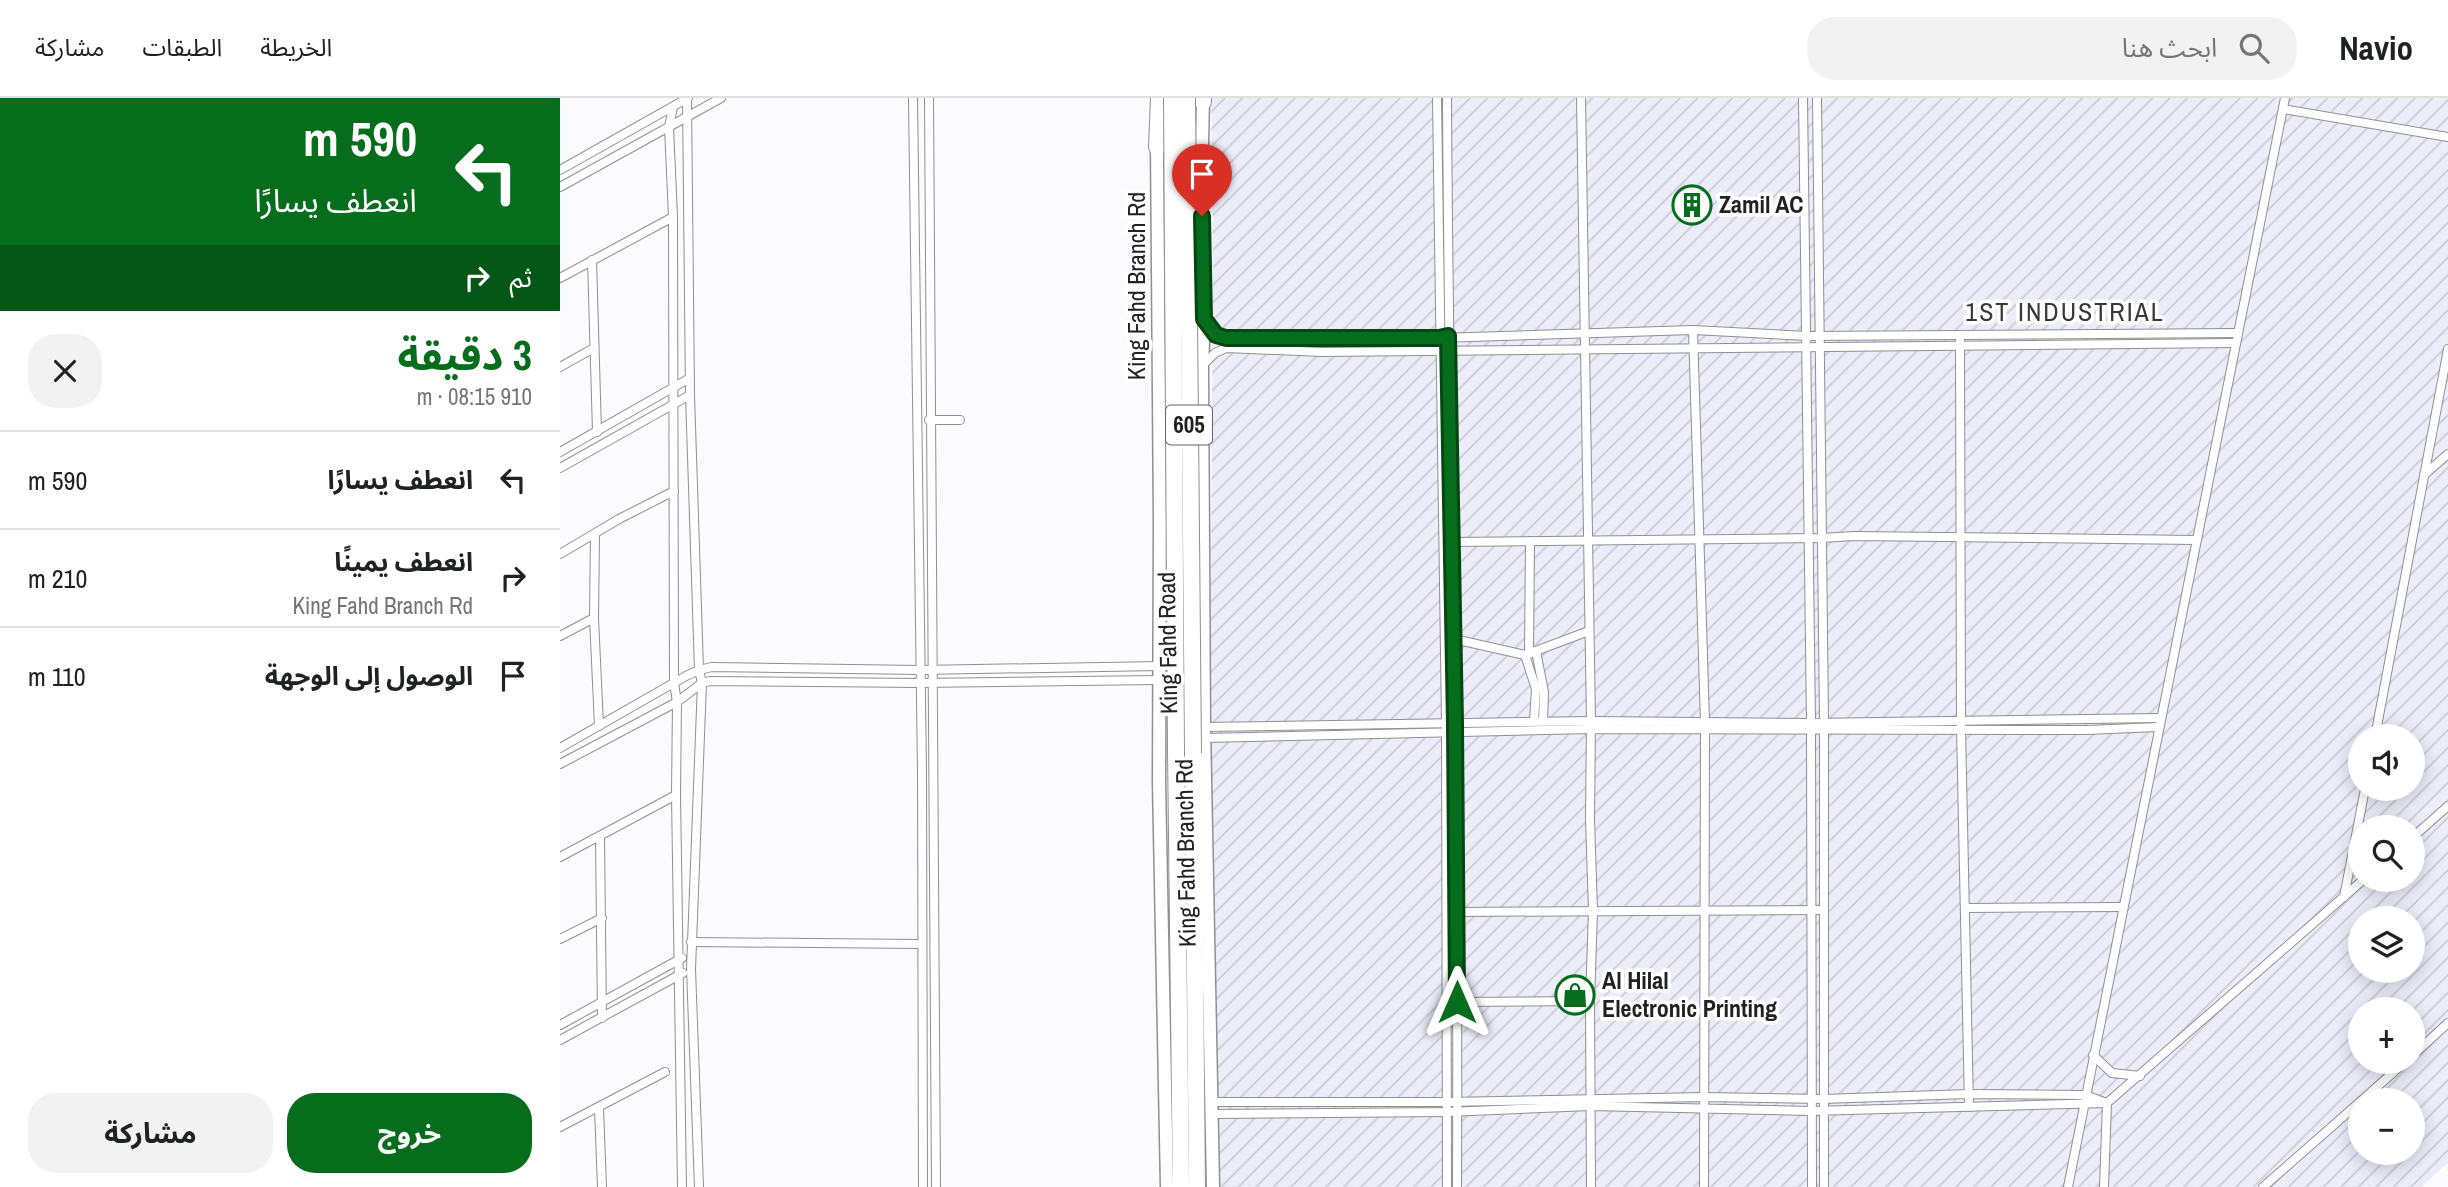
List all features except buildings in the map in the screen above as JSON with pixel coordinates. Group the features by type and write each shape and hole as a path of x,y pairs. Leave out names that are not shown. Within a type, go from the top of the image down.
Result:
{"highway":[{"path":"1157,147 1158,98"},
{"name":"King Fahd Road","path":"1172,98 1181,1187"},
{"name":"King Fahd Road","path":"1197,1187 1193,753 1199,99"}],"main road":[{"name":"King Fahd Branch Rd","path":"1199,99 1204,319 1204,732 1213,1187"},
{"name":"King Fahd Branch Rd","path":"1157,147 1159,680 1167,1187"},
{"path":"1160,522 1166,439 1171,430 1180,429 1194,444 1204,552"}],"street":[{"path":"688,98 690,395 699,670 702,683 691,942 699,1187"},
{"path":"560,170 688,98"},
{"path":"560,187 721,98"},
{"path":"913,98 923,1187"},
{"path":"929,98 936,1187"},
{"path":"1437,98 1439,350 1457,912 1457,1187"},
{"path":"1447,98 1447,543 1454,639 1446,912 1447,1187"},
{"path":"1581,98 1593,911 1590,1001 1593,1104 1591,1187"},
{"path":"1803,98 1812,1187"},
{"path":"1817,98 1824,1187"},
{"path":"2068,1187 2285,98"},
{"path":"673,107 669,127 673,217 674,683 677,702 682,1187"},
{"path":"2283,109 2448,137"},
{"path":"560,278 673,217"},
{"path":"592,260 597,432"},
{"path":"1204,319 1216,335 1226,338 1439,338 1693,330 1807,336 2237,333"},
{"path":"1693,330 1704,726 1704,1187"},
{"path":"1959,335 1969,1107"},
{"path":"1508,336 1508,349"},
{"path":"1321,339 1321,352"},
{"path":"1202,366 1215,353 1226,348 1321,352 2235,343"},
{"path":"560,367 594,348"},
{"path":"2377,724 2448,349"},
{"path":"560,452 690,378"},
{"path":"560,468 690,395"},
{"path":"917,417 931,421 960,420"},
{"path":"2424,475 2448,454"},
{"path":"560,554 674,491"},
{"path":"595,534 594,618 599,726"},
{"path":"1447,543 1854,536 2196,540"},
{"path":"1530,541 1530,653 1544,692 1539,721"},
{"path":"560,636 594,618"},
{"path":"1454,639 1530,653 1589,631"},
{"path":"560,748 674,683 699,670 712,667 920,670 1160,666"},
{"path":"560,764 677,702 702,683 1159,680"},
{"path":"1450,727 1539,721 1590,725"},
{"path":"1204,732 1590,725 1810,727 1962,724 2087,730 2159,722"},
{"path":"560,857 676,795"},
{"path":"2344,897 2363,801"},
{"path":"2425,826 2448,806"},
{"path":"600,836 602,1018"},
{"path":"1212,1108 1324,1102 1456,1100 1811,1111 2107,1103 2350,892"},
{"path":"1965,908 2122,907"},
{"path":"1446,912 1823,910"},
{"path":"560,939 602,918"},
{"path":"691,942 922,943"},
{"path":"560,1025 691,953"},
{"path":"560,1041 691,969"},
{"path":"1457,1002 1590,1001"},
{"path":"2425,1044 2448,1023"},
{"path":"2093,1055 2112,1073 2140,1076"},
{"path":"560,1128 665,1072"},
{"path":"2376,1088 2391,1074"},
{"path":"1212,1108 1447,1112 1704,1097 1823,1099 1968,1094 2085,1095 2107,1103"},
{"path":"1704,1097 1717,1109"},
{"path":"1324,1102 1324,1112"},
{"path":"2104,1187 2107,1103"},
{"path":"599,1108 602,1187"},
{"path":"2263,1187 2348,1112"},
{"path":"1159,1187 1167,1160"}],"shaded area":[{"path":"1211,98 2448,98 2448,1163 2421,1187 1215,1187 1210,715 1213,258"}],"place":[{"name":"Zamil AC","path":"1692,205"},
{"name":"Al Hilal Electronic Printing","path":"1575,995"}],"district":[{"name":"1ST INDUSTRIAL","path":"2065,312"}],"route":[{"path":"1202,216 1204,319 1216,335 1226,338 1321,339 1448,336 1457,836 1457,1002"}]}
